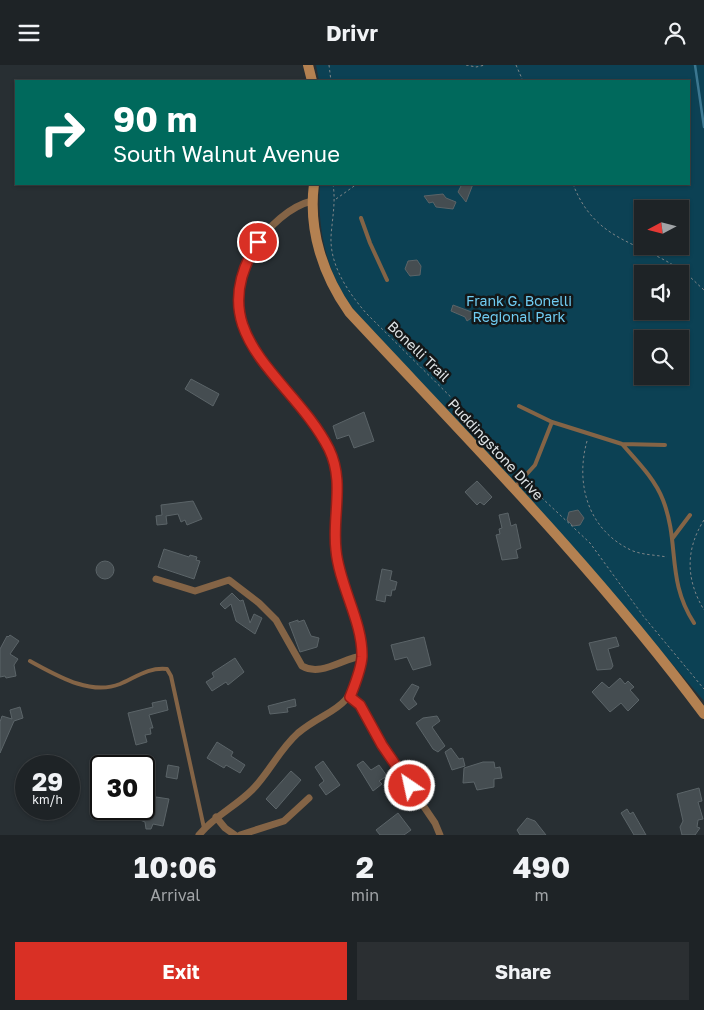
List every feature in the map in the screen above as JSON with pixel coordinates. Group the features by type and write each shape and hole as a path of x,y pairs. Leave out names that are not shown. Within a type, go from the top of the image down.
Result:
{"street":[{"path":"308,65 312,80"},
{"name":"Puddingstone Drive","path":"314,185 312,219 323,263 334,290 349,312 518,484 603,587 704,715"},
{"path":"199,835 216,817 236,805 253,789 298,733 350,697 362,656 336,551 339,484 334,461 317,430 293,397 263,365 251,345 242,323 238,301 239,280 245,262 258,242 274,224 300,204 312,201"},
{"path":"156,579 195,591 229,580 276,620 306,668 323,669 345,659 362,656"},
{"path":"350,697 360,705 382,745 440,835"},
{"path":"240,835 284,821 310,798"},
{"path":"216,817 234,835"}],"lane":[{"path":"361,218 387,280"},
{"path":"518,406 552,422 622,445 665,445"},
{"path":"518,484 535,465 552,422"},
{"path":"622,445 652,479 663,499 672,539 679,596 694,623"},
{"path":"672,539 690,515"},
{"path":"30,661 61,677 97,688 119,685 153,669 167,669 171,676 204,829"}],"path":[{"path":"329,65 331,80"},
{"path":"466,65 476,67 485,65"},
{"path":"516,65 523,80"},
{"name":"Bonelli Trail","path":"333,185 335,199 332,247 339,273 352,295 366,313 476,422 512,464 518,484 534,490 590,543 650,624 704,689"},
{"path":"335,199 356,185"},
{"path":"574,185 588,213 602,228 681,270 704,290"},
{"path":"589,434 582,458 582,484 592,514 607,531 632,550 646,554 673,557"},
{"path":"704,520 696,533 690,556 690,577 694,595 704,610"}],"green space":[{"name":"Frank G. Bonelli Regional Park","path":"316,65 704,65 704,701 525,494 354,310 344,296 330,266 325,250 320,217 320,185 690,185 690,80 319,80"}],"building":[{"path":"462,185 473,185 466,202 458,192"},
{"path":"443,194 446,198 456,202 453,209 436,207 433,202 429,203 424,196"},
{"path":"417,260 421,266 420,275 410,276 405,269 408,261"},
{"path":"453,305 477,314 467,321 465,317 451,311"},
{"path":"191,379 219,394 213,406 185,389"},
{"path":"364,412 374,441 354,448 349,435 337,439 333,426"},
{"path":"477,481 492,497 484,505 480,502 477,505 465,492"},
{"path":"193,501 202,519 187,525 185,520 181,522 178,514 166,516 167,524 157,525 156,516 162,515 161,505"},
{"path":"578,510 584,518 580,525 573,526 567,520 569,512"},
{"path":"508,513 511,526 516,524 521,548 516,550 518,558 502,560 496,535 500,534 499,529 502,528 499,515"},
{"path":"164,549 189,557 190,555 197,557 196,560 200,561 194,579 158,567"},
{"path":"101,561 109,561 114,566 112,577 101,579 96,574 96,566"},
{"path":"382,569 392,571 390,580 397,582 391,596 386,595 385,602 376,600"},
{"path":"232,593 240,601 243,600 250,623 254,614 262,618 255,634 236,621 231,604 225,609 220,604"},
{"path":"298,620 298,622 304,620 311,636 319,638 317,647 300,652 289,623"},
{"path":"10,635 19,641 10,654 18,659 14,665 16,676 6,678 5,676 0,677 0,649 7,636"},
{"path":"424,637 431,665 413,670 407,657 395,660 391,645"},
{"path":"616,637 619,646 608,649 613,666 611,669 597,670 589,643"},
{"path":"235,658 244,672 228,685 226,682 212,691 206,682 214,677 212,673"},
{"path":"620,678 625,684 628,681 634,687 630,690 639,700 628,711 621,703 610,712 592,692 602,682 609,688"},
{"path":"412,684 419,687 413,699 417,704 409,710 400,700"},
{"path":"295,699 296,706 287,708 288,712 270,714 268,706"},
{"path":"166,700 168,710 149,715 153,728 150,728 151,734 145,735 147,742 136,745 128,713 153,707 152,703"},
{"path":"20,707 23,718 14,721 0,753 0,722 2,716 12,719 10,710"},
{"path":"437,716 440,721 432,727 445,746 438,752 433,749 416,723 423,718"},
{"path":"217,742 233,752 231,756 245,765 240,773 226,765 224,768 207,758"},
{"path":"451,748 459,759 463,758 465,766 452,770 445,752"},
{"path":"323,761 340,785 326,795 319,785 324,781 315,767"},
{"path":"363,761 371,770 379,765 387,776 379,781 382,784 373,791 357,765"},
{"path":"483,762 494,762 495,768 500,767 502,778 494,779 494,787 477,790 474,782 463,783 464,768"},
{"path":"168,765 179,767 177,779 166,777"},
{"path":"291,771 301,780 276,809 266,799"},
{"path":"699,788 702,801 698,802 703,819 698,820 697,827 700,828 695,835 682,835 680,827 683,821 677,794"},
{"path":"156,797 169,799 163,826 153,824 151,829 146,829 145,822 140,820 155,820"},
{"path":"627,809 630,814 633,812 646,835 634,835 621,813"},
{"path":"398,813 411,830 404,835 380,835 376,830"},
{"path":"527,818 535,821 546,835 520,835 517,830"}],"waterway":[{"path":"695,65 704,127"}],"route":[{"path":"258,242 245,262 239,280 238,301 242,323 251,345 263,365 293,397 317,430 334,461 339,484 335,535 336,551 339,570 357,629 362,656 360,669 350,697 360,705 382,745 410,786"}]}
